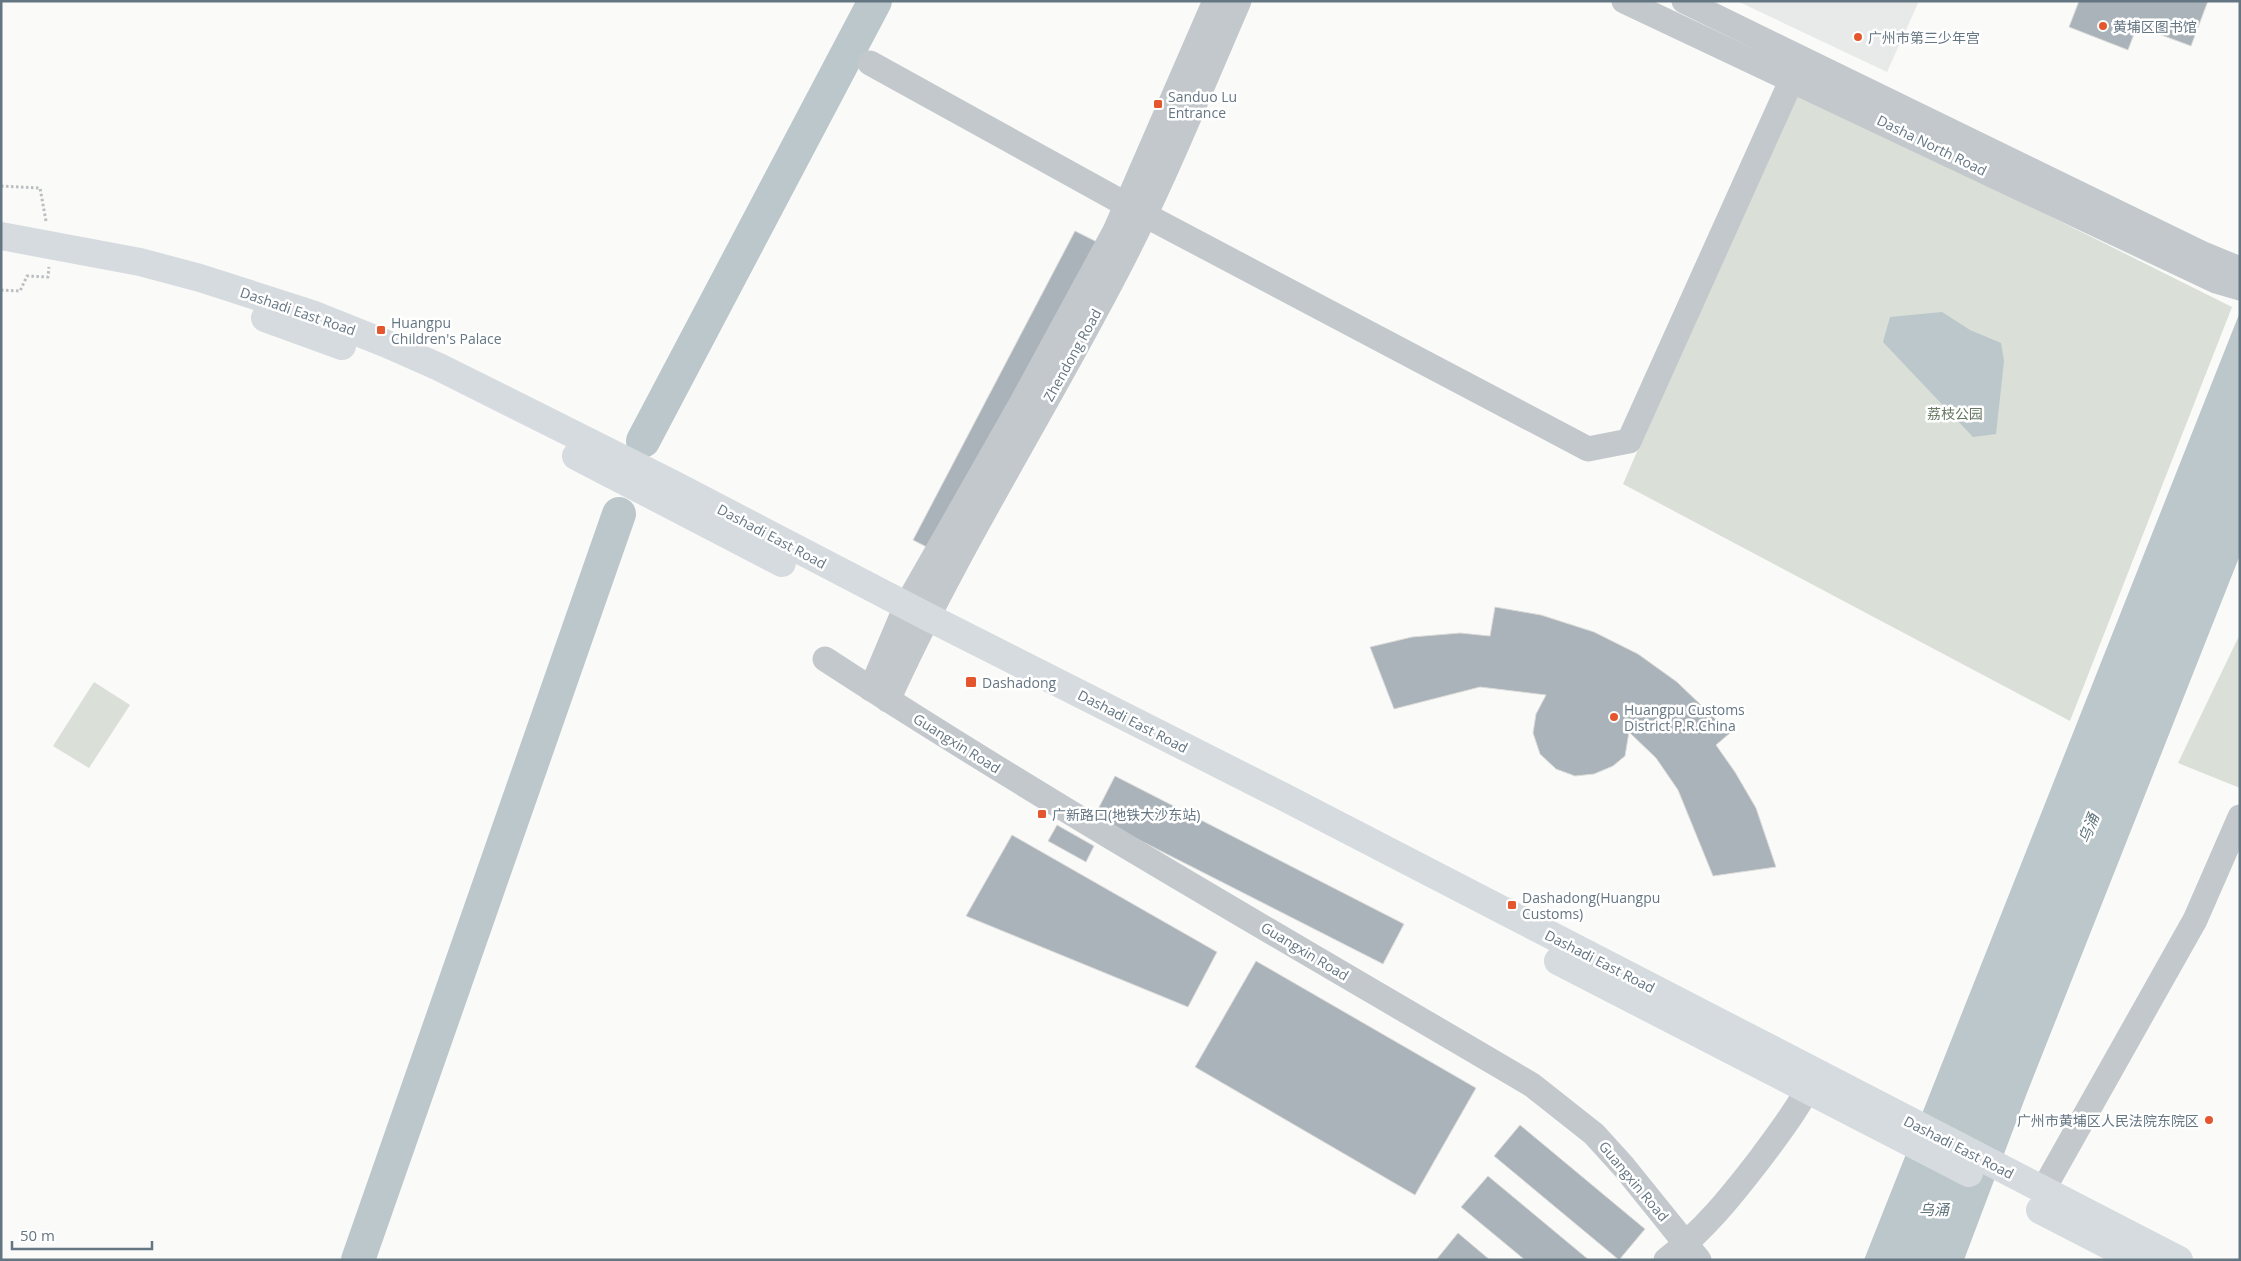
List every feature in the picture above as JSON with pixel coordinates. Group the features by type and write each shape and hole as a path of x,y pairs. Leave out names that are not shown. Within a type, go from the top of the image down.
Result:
{"main road":[{"name":"Dashadi East Road","path":"1,236 140,262 200,278 312,314 387,344 478,386 662,478 913,620"},
{"name":"Dashadi East Road","path":"1,252 102,272 209,300 308,334 403,370 913,620 1282,796 1812,1081 2008,1183 2137,1260"},
{"name":"Dashadi East Road","path":"2008,1183 2044,1190 2179,1260"}],"street":[{"name":"Zhendong Road","path":"1136,210 1215,1"},
{"name":"Zhendong Road","path":"880,695 913,620 1116,231 1136,210 1239,1"},
{"name":"Dasha North Road","path":"1624,1 2216,281 2240,288"},
{"name":"Dasha North Road","path":"1688,2 2201,253 2240,269"},
{"path":"870,63 1136,210 1588,449 1629,441 1792,79"},
{"path":"2015,162 2071,176 2240,254"},
{"name":"Guangxin Road","path":"825,659 1010,776 1532,1085 1594,1134 1624,1167 1693,1252"},
{"path":"2044,1190 2195,920 2240,817"},
{"path":"1666,1260 1693,1252 1780,1132 1812,1081"}],"path":[{"path":"1,186 40,188"},
{"path":"1,290 20,291 27,276 48,277"}],"shaded area":[{"name":"广州市第三少年宫","path":"1737,1 1919,1 1887,72"}],"green space":[{"name":"荔枝公园","path":"1795,89 2232,307 2070,721 1623,484"},
{"path":"2240,634 2240,788 2178,763"},
{"path":"94,682 130,705 89,768 53,746"}],"water":[{"path":"1942,312 1970,330 2001,343 2004,361 1996,434 1973,437 1883,342 1890,317"},
{"name":"乌涌","path":"2240,312 2240,555 2027,1093 1964,1260 1864,1260"}],"building":[{"name":"黄埔区图书馆","path":"2079,1 2208,1 2191,46 2137,26 2128,50 2069,27"},
{"path":"1075,231 1117,252 958,563 913,540"},
{"path":"1495,607 1541,615 1594,632 1638,654 1677,682 1730,733 1716,745 1735,772 1756,808 1776,867 1713,876 1678,790 1656,758 1629,732 1625,756 1613,766 1594,774 1575,776 1556,769 1540,754 1533,733 1536,714 1546,695 1480,687 1394,709 1370,647 1412,637 1460,633 1490,636"},
{"path":"1115,776 1404,924 1383,964 1094,817"},
{"path":"1057,825 1094,846 1086,862 1048,841"},
{"path":"1012,835 1217,952 1188,1007 966,916"},
{"path":"1256,961 1476,1088 1415,1195 1195,1067"},
{"path":"1520,1125 1645,1229 1619,1260 1494,1156"},
{"path":"1488,1176 1589,1260 1525,1260 1461,1207"},
{"path":"1458,1233 1490,1260 1436,1260"}],"waterway":[{"path":"643,441 875,1"},
{"path":"358,1260 619,514"}],"place":[{"name":"黄埔区图书馆","path":"2103,26"},
{"name":"广州市第三少年宫","path":"1858,37"},
{"name":"Sanduo Lu Entrance","path":"1158,104"},
{"name":"Huangpu Children's Palace","path":"381,330"},
{"name":"Dashadong","path":"971,682"},
{"name":"Huangpu Customs District P.R.China","path":"1614,717"},
{"name":"广新路口(地铁大沙东站)","path":"1042,814"},
{"name":"Dashadong(Huangpu Customs)","path":"1512,905"},
{"name":"广州市黄埔区人民法院东院区","path":"2209,1120"}]}
